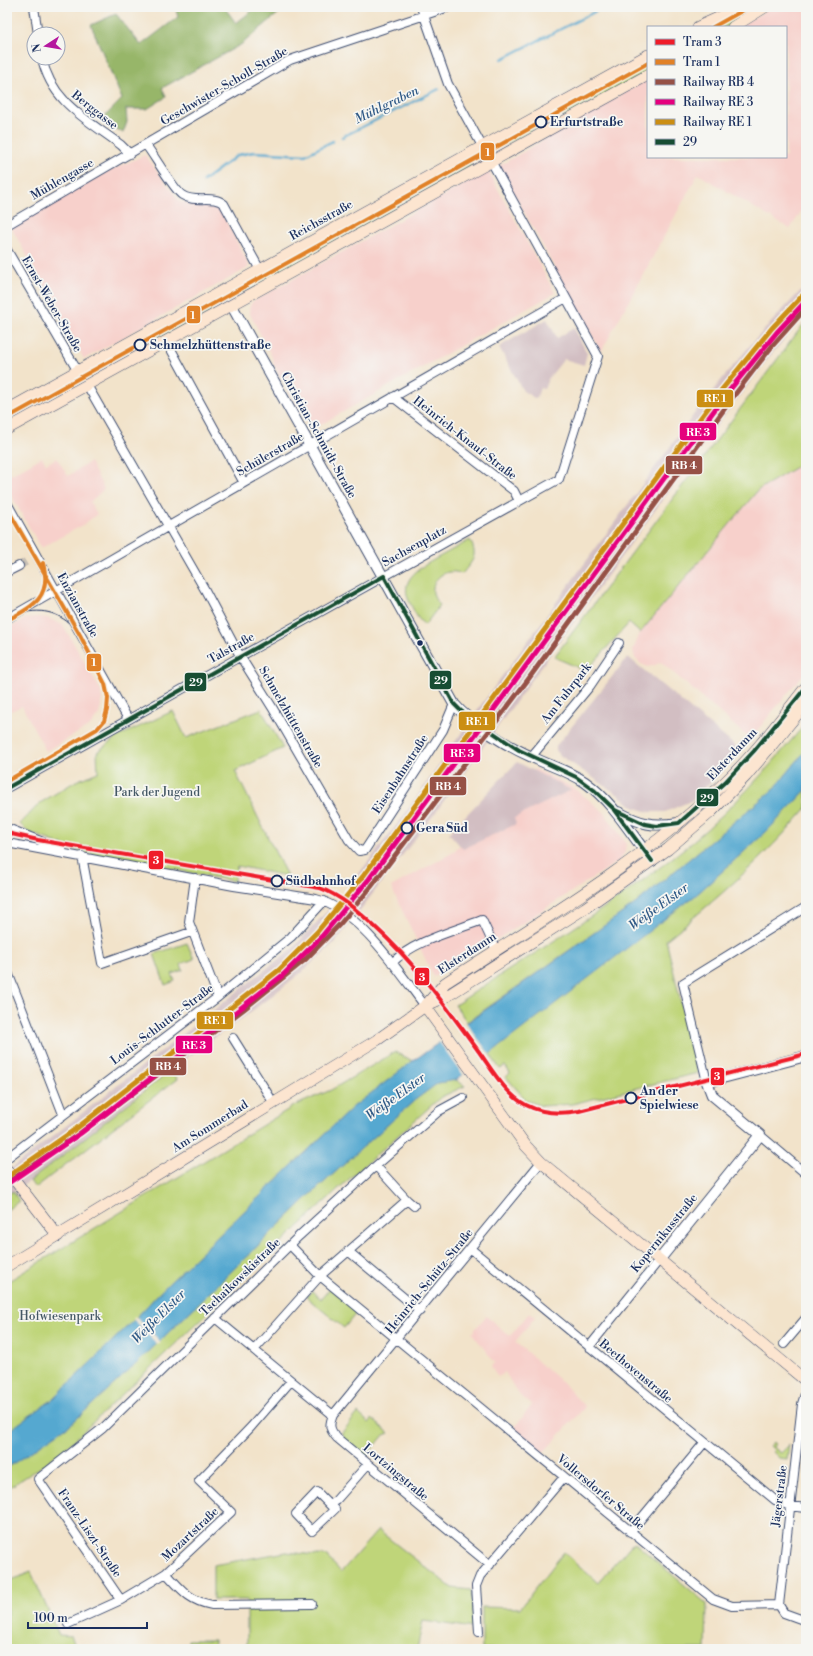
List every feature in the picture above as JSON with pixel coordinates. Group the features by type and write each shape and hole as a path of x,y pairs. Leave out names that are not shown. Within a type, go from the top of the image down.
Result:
{"main road":[{"path":"700,26 742,7"},
{"path":"735,26 765,7"},
{"name":"Reichsstraße","path":"7,410 647,56"},
{"path":"7,429 647,76"},
{"path":"482,146 491,161"},
{"path":"223,291 232,306"},
{"path":"78,370 87,385"},
{"name":"Elsterdamm","path":"425,1006 445,983 617,872 679,822 739,768 806,687"},
{"name":"Elsterdamm","path":"425,1006 461,987 585,908 652,861 690,830 729,794 806,704"},
{"path":"425,1006 526,1146 541,1162 806,1381"},
{"name":"Am Sommerbad","path":"7,1266 58,1236 273,1102 377,1040 425,1006"},
{"path":"7,1170 58,1236"}],"street":[{"path":"34,7 37,26"},
{"path":"421,7 448,84 482,146"},
{"name":"Geschwister-Scholl-Straße","path":"130,154 290,60 448,7"},
{"name":"Berggasse","path":"44,66 46,74 61,99 121,145 130,154"},
{"path":"146,144 182,195 192,199 220,200 224,204 260,270"},
{"name":"Mühlengasse","path":"7,225 130,154"},
{"path":"491,161 598,356 559,479 519,501"},
{"name":"Ernst-Weber-Straße","path":"7,250 78,370"},
{"name":"Schülerstraße","path":"7,619 566,298"},
{"name":"Christian-Schmidt-Straße","path":"232,306 384,576"},
{"path":"167,342 244,483"},
{"name":"Schmelzhüttenstraße","path":"87,385 168,526 240,656 349,840 359,851"},
{"name":"Heinrich-Knauf-Straße","path":"393,397 514,492 519,501"},
{"name":"Sachsenplatz","path":"454,704 384,576 519,501"},
{"name":"Enzianstraße","path":"7,504 128,719"},
{"path":"29,560 37,556"},
{"path":"7,572 19,566"},
{"name":"Talstraße","path":"7,788 384,576"},
{"name":"Am Fuhrpark","path":"531,757 590,686 619,643"},
{"path":"454,704 469,718 531,757 576,777 594,790 615,810 652,861"},
{"name":"Eisenbahnstraße","path":"359,851 365,850 444,730 454,704"},
{"path":"615,810 635,820 652,826 679,822"},
{"path":"7,828 80,855"},
{"path":"7,843 80,855 195,878 324,901 333,905 359,926 392,963 425,1006"},
{"path":"80,855 102,963 191,932"},
{"path":"195,878 189,922 191,932 218,997"},
{"name":"Louis-Schlutter-Straße","path":"7,1158 218,997 291,937 324,901"},
{"path":"806,907 683,983 707,1082 712,1095 806,1174"},
{"path":"392,963 398,956 413,947 482,920 496,950"},
{"path":"7,970 63,1114"},
{"path":"233,1038 273,1102"},
{"path":"707,1082 806,1056"},
{"name":"Tschaikowskistraße","path":"38,1479 103,1428 290,1245 376,1166 440,1111 463,1098"},
{"name":"Kopernikusstraße","path":"588,1347 760,1135"},
{"name":"Heinrich-Schütz-Straße","path":"333,1415 420,1312 541,1162"},
{"path":"376,1166 414,1206"},
{"path":"254,1350 320,1276 407,1200"},
{"name":"Vollersdorfer Straße","path":"290,1245 320,1276 713,1599 732,1606 779,1605"},
{"name":"Beethovenstraße","path":"471,1249 704,1443 775,1500 790,1506 806,1508"},
{"path":"348,1251 420,1312"},
{"path":"215,1318 333,1415"},
{"path":"784,1344 806,1318"},
{"name":"Mozartstraße","path":"68,1624 121,1600 166,1573 231,1512 199,1481 251,1427 292,1381"},
{"name":"Jägerstraße","path":"779,1605 802,1404 806,1391"},
{"name":"Lortzingstraße","path":"333,1415 329,1424 331,1431 368,1464 490,1565"},
{"path":"630,1532 704,1443"},
{"path":"332,1506 317,1492 296,1514 312,1531 334,1509 332,1506 368,1464"},
{"path":"479,1632 476,1586 480,1576 564,1477"},
{"name":"Franz-Liszt-Straße","path":"38,1479 121,1600"},
{"path":"166,1573 190,1598 199,1603 212,1605 312,1604"},
{"path":"779,1605 784,1613 806,1621"}],"shaded area":[{"path":"772,7 806,7 806,204 790,229 698,174 601,352 499,166 647,80 647,158 787,158 787,26 740,26"},
{"path":"145,155 180,202 213,205 220,209 249,265 248,268 84,359 11,227 102,174"},
{"path":"488,171 555,293 311,430 274,365 272,357 250,314 249,308 252,302"},
{"path":"806,285 806,314 769,357 720,421 435,813 337,940 302,972 252,1011 160,1077 30,1181 7,1195 7,1172 293,948 344,893 402,818 478,709 700,406 752,343"},
{"path":"547,319 557,338 574,328 587,353 584,365 564,359 548,379 544,389 540,388 536,399 523,391 499,347"},
{"path":"42,457 46,464 57,458 68,476 90,462 104,489 90,502 97,514 83,525 41,548 7,488 7,477"},
{"path":"806,461 806,671 750,739 661,662 648,667 641,664 635,658 633,650 640,633 758,490"},
{"path":"27,618 47,618 63,625 101,691 102,702 99,714 90,726 46,751 22,706 11,711 7,704 7,629"},
{"path":"628,657 740,750 720,773 691,801 665,812 649,812 633,807 620,796 558,754 556,750 556,746"},
{"path":"517,762 571,790 514,818 516,824 463,849 449,833"},
{"path":"535,769 574,788 604,812 626,843 625,852 619,861 501,937 434,977 391,887 452,853"},
{"path":"530,1312 535,1317 515,1342 564,1384 585,1407 543,1453 513,1429 532,1405 518,1394 505,1372 498,1377 491,1366 495,1363 472,1333 486,1316 510,1336"}],"green space":[{"path":"175,7 224,7 236,23 257,7 286,7 242,44 162,88 166,97 147,109 126,109 127,122 123,133 102,119 122,99 91,25 116,14 141,45 178,17"},
{"path":"749,7 764,7 729,26 704,26"},
{"path":"647,58 647,72 564,118 558,107"},
{"path":"554,108 558,115 503,146 501,142"},
{"path":"470,162 472,166 446,181 241,294 238,288 409,190 412,194"},
{"path":"207,302 213,312 158,344 153,334"},
{"path":"806,321 806,461 758,490 640,633 629,623 586,671 554,657"},
{"path":"470,540 473,546 474,555 471,562 462,574 447,572 436,580 433,592 435,599 440,605 425,625 420,621 407,596 406,589 408,582 423,566"},
{"name":"Park der Jugend","path":"261,709 283,748 235,771 287,876 237,866 234,881 84,853 28,832 20,824 40,803 76,781 98,772 97,752 117,737 173,711 186,738"},
{"path":"806,723 806,750 775,788 635,904 467,1022 455,1005 584,921 678,854 734,804"},
{"path":"806,790 806,809 790,827 739,878 666,940 698,1073 572,1104 542,1106 526,1100 506,1077 510,1073 505,1066 500,1069 489,1053 696,895 767,831"},
{"path":"187,943 194,959 181,964 183,970 172,974 175,981 165,985 154,954"},
{"name":"Hofwiesenpark","path":"395,1052 413,1061 353,1107 164,1288 134,1320 52,1400 7,1432 7,1282 294,1106 331,1090"},
{"path":"172,1069 177,1079 35,1188 30,1181"},
{"path":"456,1080 465,1086 441,1097 337,1190 67,1447 38,1469 7,1489 7,1468 71,1424 135,1365 309,1196 415,1100 438,1083"},
{"path":"13,1191 19,1201 7,1210 7,1195"},
{"path":"330,1288 358,1311 344,1328 306,1297 312,1291 321,1299"},
{"path":"358,1413 369,1423 372,1419 389,1433 384,1435 365,1458 341,1438 343,1437 343,1434 340,1435"},
{"path":"773,1442 775,1444 773,1447 781,1453 789,1445 787,1459 779,1458 773,1452 774,1450 770,1446"},
{"path":"378,1530 452,1588 471,1590 474,1628 423,1621 417,1649 247,1649 247,1600 213,1600 213,1565 286,1552 326,1556 341,1572"},
{"path":"635,1543 707,1604 706,1649 482,1649 482,1607 520,1608 564,1552 598,1583 631,1545"},
{"path":"31,1572 59,1635 71,1636 77,1649 7,1649 7,1582"},
{"path":"188,1640 214,1640 214,1648 247,1649 187,1649"}],"water":[{"name":"Weiße Elster","path":"806,750 806,790 767,831 696,895 456,1080 438,1083 415,1100 309,1196 135,1365 71,1424 7,1468 7,1432 52,1400 134,1320 164,1288 353,1107 413,1061 635,904 775,788"}],"pier":[{"path":"465,1021 490,1055 464,1076 438,1040"},
{"path":"135,1316 161,1342 158,1345 133,1319"}],"waterway":[{"name":"Mühlgraben","path":"502,59 604,7"},
{"name":"Mühlgraben","path":"342,137 439,89"},
{"name":"Mühlgraben","path":"203,181 238,155 254,152 305,155 333,141"}],"tunnel":[{"path":"19,566 29,560"}],"tram line":[{"name":"1","path":"715,26 749,7"},
{"name":"1","path":"7,418 647,64"},
{"name":"1","path":"7,508 80,635 105,684 108,698 104,721 97,729 7,781"},
{"name":"1","path":"7,620 33,605 43,592 45,584 43,563"},
{"path":"22,613 38,611 51,613 64,619 76,629"},
{"name":"3","path":"7,833 38,840 320,888 328,891 355,909 368,920 416,969 511,1094 526,1105 545,1112 566,1113 579,1111 806,1054"}],"transit line":[{"path":"7,1177 77,1128 279,970 317,932 364,875 719,393 772,328 806,292"},
{"path":"10,1182 81,1133 283,975 322,936 369,879 724,397 777,332 806,301"},
{"path":"7,1183 79,1134 244,1009 306,959 340,924 371,887 527,681 733,397 773,345 806,308"},
{"name":"29","path":"384,576 454,704 461,711 519,750 576,777 594,790 615,810 645,824 657,826 679,823 725,782 754,751 806,687"},
{"name":"29","path":"7,788 384,576"},
{"name":"29","path":"614,810 652,861"}],"place":[{"name":"Erfurtstraße","path":"541,122"},
{"name":"Schmelzhüttenstraße","path":"140,345"},
{"name":"Gera Süd","path":"407,828"},
{"name":"Südbahnhof","path":"277,881"},
{"name":"An der Spielwiese","path":"631,1098"}]}
